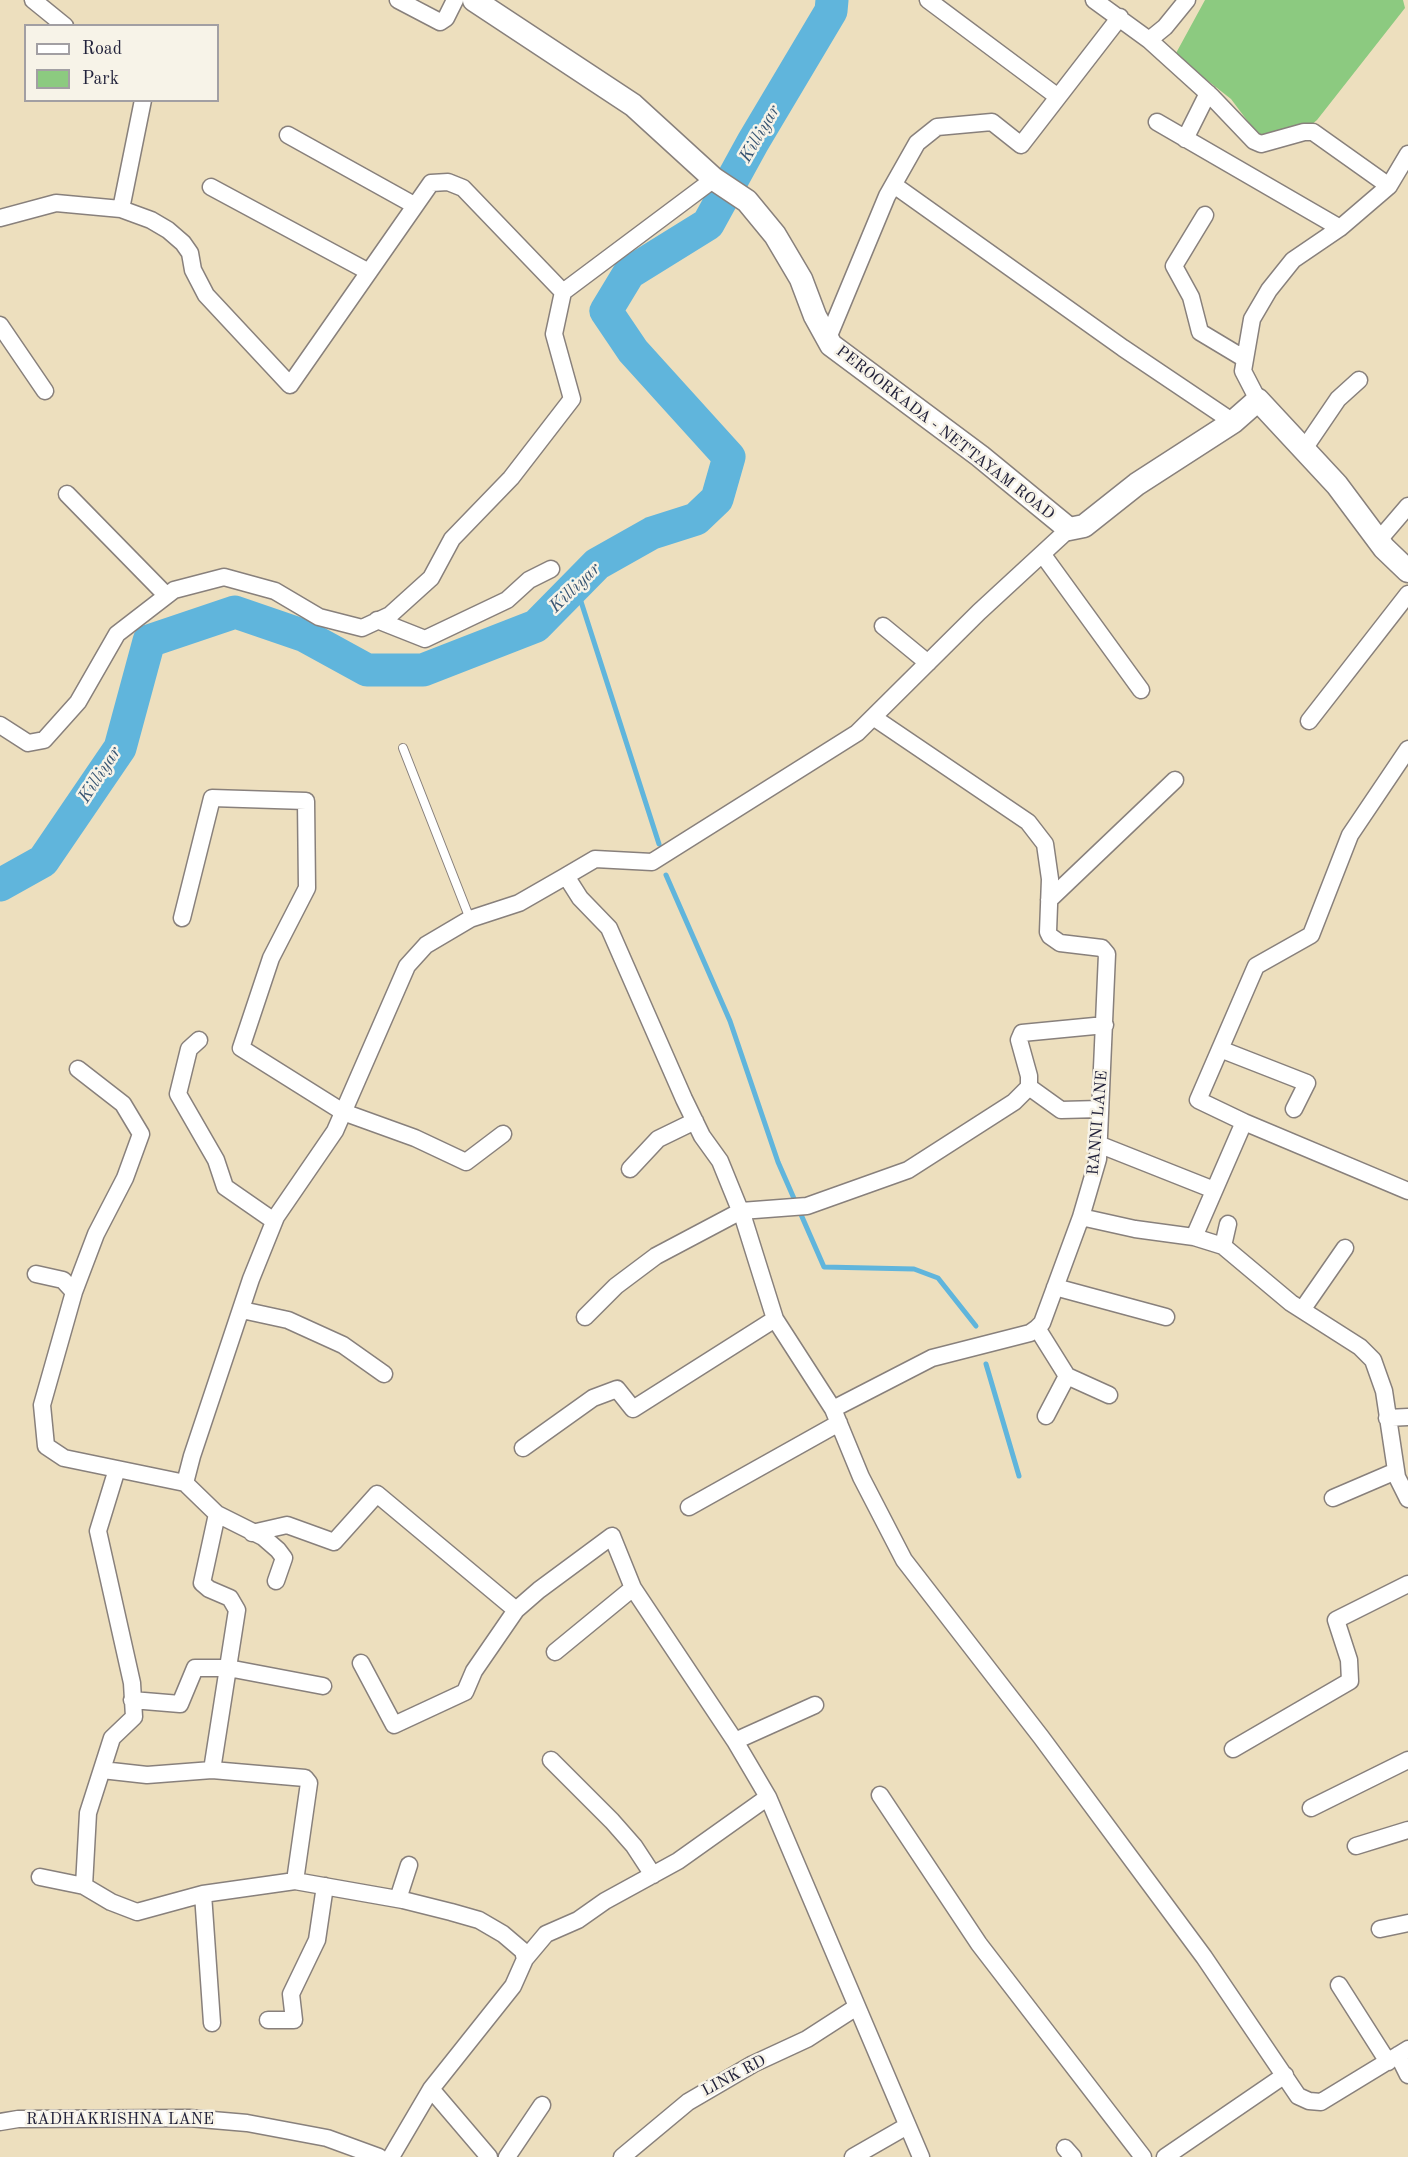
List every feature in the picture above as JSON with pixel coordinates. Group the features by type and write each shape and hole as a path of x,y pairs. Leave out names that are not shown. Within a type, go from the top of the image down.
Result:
{"street":[{"path":"33,0 63,24"},
{"path":"398,0 440,22 446,18 455,0"},
{"name":"PEROORKADA - NETTAYAM ROAD","path":"474,0 633,105 714,178 747,201 780,243 801,279 815,316 831,345 980,456 1069,529 1084,526 1137,484 1233,422 1258,400"},
{"path":"928,0 1058,97"},
{"path":"1094,0 1149,40 1208,93 1254,141 1261,144 1304,132 1313,132 1389,186"},
{"path":"1149,40 1165,27 1187,0"},
{"path":"828,338 894,185 917,143 937,127 992,122 1021,145 1120,17"},
{"path":"1185,139 1208,93"},
{"path":"122,209 143,102"},
{"path":"1157,122 1340,228"},
{"path":"288,135 414,206"},
{"path":"1408,154 1389,186 1340,228 1293,260 1269,290 1252,319 1243,371 1258,400 1337,485 1378,541 1408,572"},
{"path":"0,725 28,743 44,740 78,702 117,634 174,590 224,577 275,591 319,617 362,628 390,615 431,578 452,539 511,478 572,399 554,334 563,292 714,178"},
{"path":"0,218 56,202 122,209 151,220 168,230 183,243 190,253 193,270 206,294 290,385 431,183 448,183 463,188 563,292"},
{"path":"894,185 1123,348 1233,422"},
{"path":"211,187 369,272"},
{"path":"1205,215 1174,266 1191,297 1200,332 1245,359"},
{"path":"0,325 45,391"},
{"path":"1304,449 1338,399 1359,380"},
{"path":"67,494 166,596"},
{"path":"1378,541 1408,506"},
{"path":"185,1483 192,1456 274,1221 289,1195 335,1131 407,966 426,945 470,919 519,903 595,859 652,862 857,733 1069,529"},
{"path":"1043,555 1141,690"},
{"path":"378,620 425,639 507,600 529,580 551,569"},
{"path":"1309,722 1408,594"},
{"path":"883,626 928,663"},
{"name":"RANNI LANE","path":"873,717 1028,822 1045,844 1050,879 1048,932 1054,941 1102,948 1107,954 1098,1144 1093,1182 1055,1287 1037,1328"},
{"path":"1408,749 1350,835 1311,935 1256,966 1198,1100 1244,1122 1408,1191"},
{"path":"1049,900 1175,780"},
{"path":"182,918 212,798 306,801 307,888 271,958 241,1048 343,1112 415,1138 465,1162 503,1134"},
{"path":"566,876 580,898 609,928 695,1121 720,1161 741,1211 775,1319 836,1416 861,1477 904,1560 1041,1737 1204,1957 1298,2096 1310,2101 1321,2102 1398,2055"},
{"path":"585,1317 616,1286 656,1256 741,1211 807,1206 908,1170 1014,1102 1029,1087 1029,1076 1019,1040 1022,1034 1104,1025"},
{"path":"199,1040 189,1049 178,1094 216,1160 225,1187 274,1221"},
{"path":"1220,1049 1307,1083 1294,1108"},
{"path":"78,1069 123,1104 141,1134 125,1178 96,1234 74,1292 42,1405 45,1443 51,1452 64,1458 185,1483 217,1514 272,1544 284,1557 276,1581"},
{"path":"1029,1087 1061,1110 1100,1108"},
{"path":"630,1169 658,1139 695,1121"},
{"path":"1194,1237 1244,1122"},
{"path":"1098,1144 1214,1190"},
{"path":"1081,1217 1135,1229 1194,1237 1222,1246 1259,1279 1360,1347 1373,1360 1384,1391 1396,1471 1408,1499"},
{"path":"1222,1246 1228,1224"},
{"path":"1302,1310 1345,1248"},
{"path":"36,1274 63,1280 74,1292"},
{"path":"1055,1287 1166,1317"},
{"path":"242,1310 288,1320 343,1345 384,1374"},
{"path":"523,1448 593,1398 617,1389 633,1409 775,1319"},
{"path":"689,1507 932,1358 1030,1333 1037,1328 1067,1376 1109,1395"},
{"path":"1046,1416 1067,1376"},
{"path":"1387,1418 1408,1417"},
{"path":"84,1886 88,1813 112,1738 134,1717 132,1683 98,1531 117,1469"},
{"path":"1333,1498 1396,1471"},
{"path":"252,1533 287,1525 334,1542 377,1494 516,1610"},
{"path":"212,1770 237,1610 230,1598 208,1589 202,1583 217,1514"},
{"path":"361,1663 394,1725 465,1692 474,1671 516,1610 538,1590 612,1536 633,1588 735,1742 768,1797 855,2008 921,2157"},
{"path":"1233,1749 1350,1681 1349,1660 1336,1620 1408,1584"},
{"path":"555,1653 633,1588"},
{"path":"132,1700 180,1704 195,1668 228,1668 323,1686"},
{"path":"735,1742 815,1705"},
{"path":"551,1760 612,1821 634,1846 653,1875"},
{"path":"1311,1808 1408,1760"},
{"path":"102,1770 147,1775 212,1770 305,1778 309,1783 294,1881"},
{"path":"880,1795 979,1944 1143,2157"},
{"path":"391,2157 431,2089 507,1997 525,1959 546,1934 578,1920 605,1900 678,1861 768,1797"},
{"path":"1356,1846 1408,1830"},
{"path":"398,1899 410,1865"},
{"path":"40,1877 84,1886 111,1902 137,1912 203,1894 294,1881 325,1886 398,1899 479,1920 503,1934 523,1952 525,1959"},
{"path":"268,2020 294,2020 291,1994 317,1941 325,1886"},
{"path":"203,1894 212,2023"},
{"path":"1380,1929 1408,1923"},
{"path":"1339,1985 1398,2055 1408,2075"},
{"name":"LINK RD","path":"622,2157 688,2102 753,2064 807,2039 855,2008"},
{"path":"1164,2157 1284,2075"},
{"path":"431,2089 489,2157"},
{"path":"507,2157 542,2105"},
{"name":"RADHAKRISHNA LANE","path":"0,2122 18,2119 201,2119 247,2123 327,2138 379,2157"},
{"path":"853,2157 907,2126"}],"lane":[{"path":"403,748 470,919"}],"green space":[{"path":"1205,0 1403,0 1405,8 1317,120 1291,142 1264,143 1231,99 1175,55"}],"waterway":[{"name":"Killiyar","path":"0,885 43,861 120,748 149,641 235,612 305,636 367,670 423,670 536,626 597,564 652,533 696,519 717,499 729,457 633,351 606,311 629,273 708,224 753,142 831,11 832,0"},
{"path":"576,586 659,844"},
{"path":"666,875 730,1021 778,1162 824,1267 914,1269 938,1278 976,1326"},
{"path":"986,1364 1019,1476"}]}
